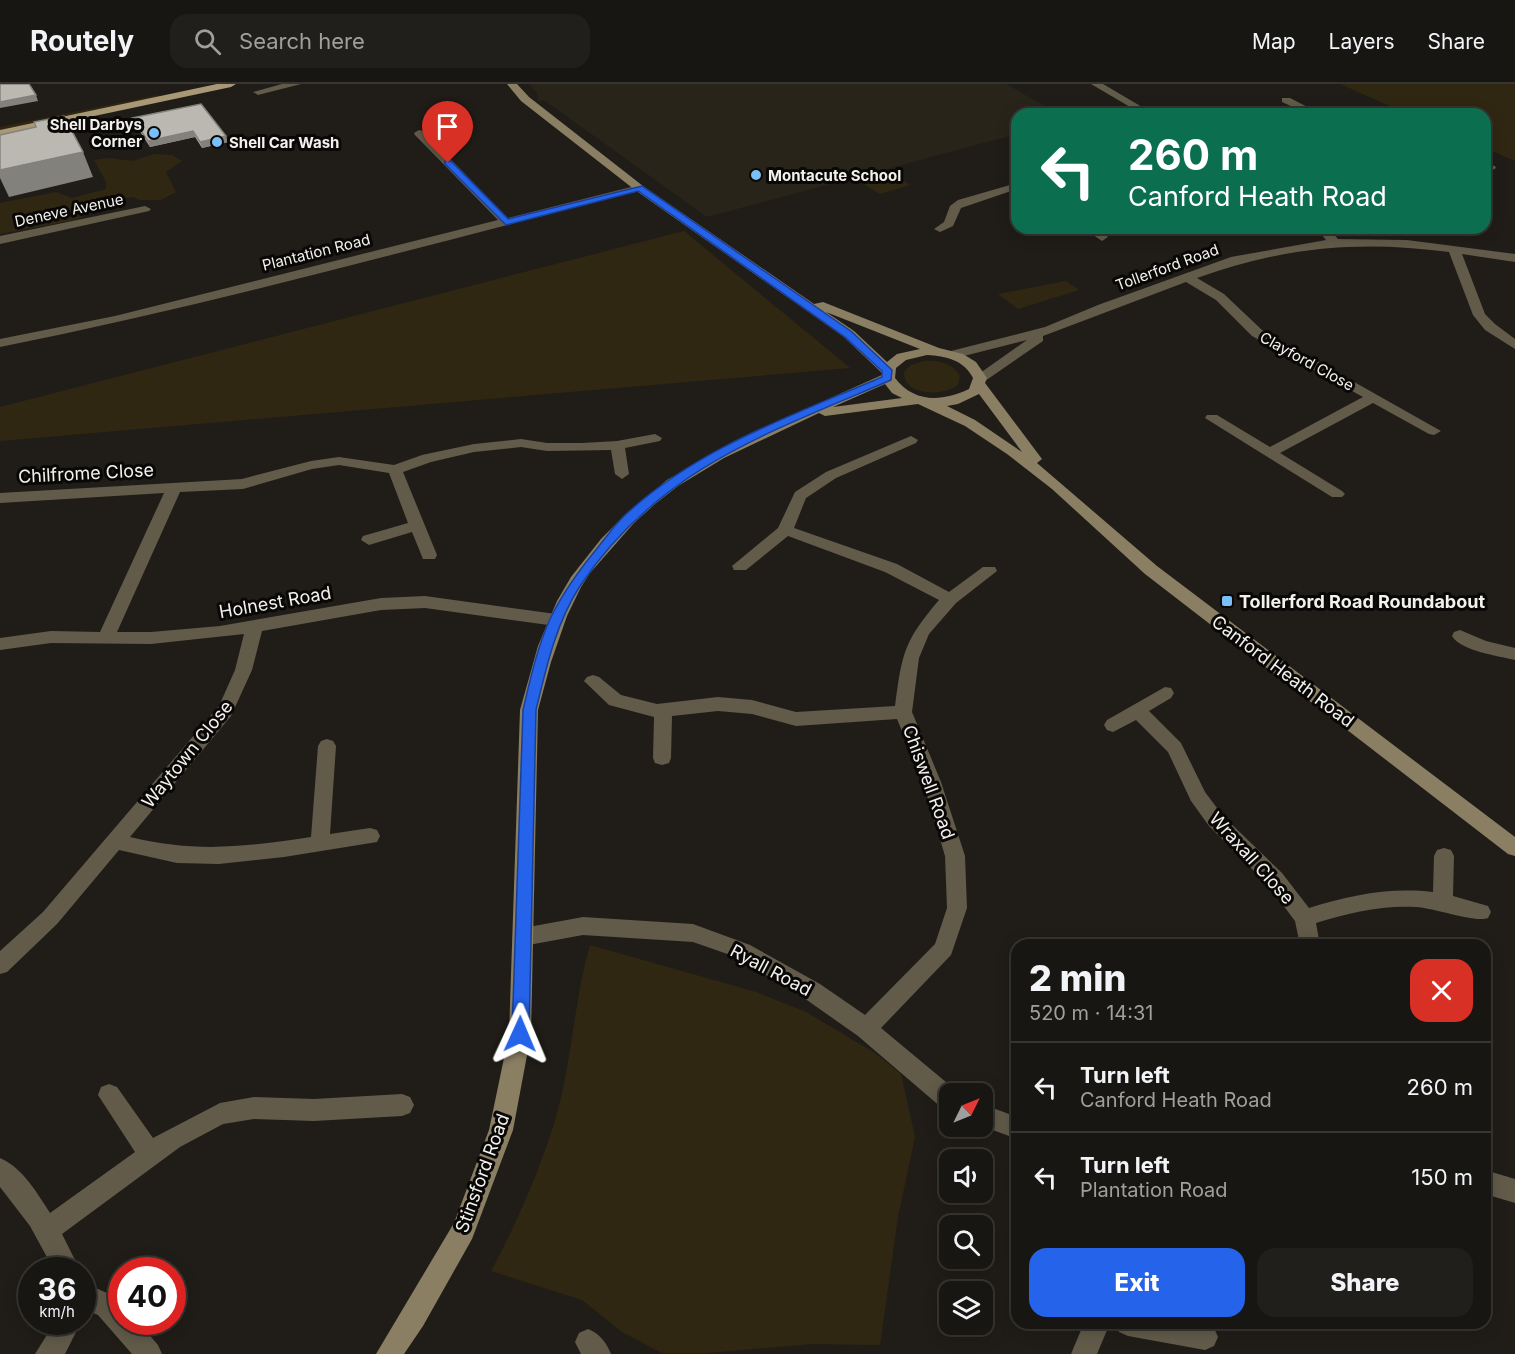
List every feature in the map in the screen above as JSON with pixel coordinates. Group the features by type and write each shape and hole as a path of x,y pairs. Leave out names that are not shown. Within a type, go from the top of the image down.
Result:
{"main road":[{"path":"0,123 188,84"},
{"path":"0,133 231,84"},
{"path":"512,84 525,99 639,188 849,334 887,374"},
{"path":"777,286 834,311 946,353"},
{"name":"Stinsford Road","path":"389,1354 414,1317 463,1230 501,1130 520,1034 529,710 541,661 556,620 574,585 626,521 664,488 701,463 887,374 892,363 913,353 946,353"},
{"name":"Canford Heath Road","path":"946,353 971,364 1012,432 1057,486"},
{"name":"Canford Heath Road","path":"887,374 897,391 970,423 995,439 1057,486 1151,570 1515,848"},
{"name":"Stinsford Road","path":"800,417 836,410 957,401 967,397 980,381"}],"street":[{"path":"258,92 296,84"},
{"path":"1096,84 1138,108"},
{"path":"1272,104 1301,96"},
{"path":"1286,99 1304,108"},
{"path":"419,133 506,222"},
{"name":"Plantation Road","path":"0,343 115,320 639,188"},
{"path":"940,229 949,224 956,206 962,202 1011,188"},
{"name":"Deneve Avenue","path":"0,240 145,209"},
{"path":"1098,234 1102,237"},
{"path":"1327,234 1336,244"},
{"name":"Tollerford Road","path":"946,353 1050,330 1187,277 1256,255 1336,244 1389,242 1515,258"},
{"path":"1454,249 1479,315 1490,327 1515,345"},
{"name":"Clayford Close","path":"1187,277 1220,297 1257,333 1434,431"},
{"name":"Tollerford Road","path":"980,381 1050,330"},
{"name":"Clayford Close","path":"1269,453 1374,398"},
{"path":"1212,418 1337,494"},
{"path":"429,555 394,470 427,459 474,448 520,443 547,447 617,445 655,438"},
{"path":"740,566 785,530 800,495 831,475 911,440"},
{"path":"617,445 622,474"},
{"name":"Chilfrome Close","path":"0,498 243,483 311,465 339,461 369,464 394,470"},
{"name":"Chilfrome Close","path":"105,639 174,488"},
{"path":"369,540 417,525"},
{"path":"785,530 891,568 951,599"},
{"name":"Chiswell Road","path":"866,1029 944,949 957,908 955,856 932,782 903,712 910,658 922,632 951,599 989,571"},
{"name":"Holnest Road","path":"0,645 51,638 151,638 254,627 381,604 425,602 556,620"},
{"name":"Waytown Close","path":"0,964 50,918 225,711 240,684 250,655 254,627"},
{"path":"1460,636 1481,646 1515,654"},
{"path":"593,681 615,700 663,711 718,704 752,706 796,719 903,712"},
{"path":"1113,725 1165,693"},
{"name":"Wraxall Close","path":"1137,710 1175,748 1198,796 1216,821 1275,879 1305,918 1309,939"},
{"path":"662,758 663,711"},
{"path":"320,843 327,746"},
{"path":"116,841 163,852 196,856 265,852 370,836"},
{"path":"1443,902 1444,856"},
{"name":"Wraxall Close","path":"1305,918 1352,903 1394,898 1443,902 1481,912"},
{"name":"Ryall Road","path":"523,937 583,926 693,933 743,951 812,991 866,1029 939,1091"},
{"path":"109,1095 151,1155"},
{"path":"47,1230 172,1139 220,1114 254,1108 314,1110 402,1105"},
{"path":"993,1120 1011,1127"},
{"path":"0,1170 16,1185 47,1230 60,1257"},
{"path":"1491,1184 1515,1191"},
{"path":"96,1301 106,1306 149,1354"},
{"path":"1084,1354 1094,1329"},
{"path":"1161,1329 1204,1337"},
{"path":"48,1354 62,1335"}],"shaded area":[{"name":"Montacute School","path":"529,84 1006,84 1048,108 1011,108 1011,136 707,217 544,100 538,101 537,93"},
{"path":"1340,84 1515,84 1515,161 1491,151 1491,108 1394,108"},
{"path":"158,95 160,98 0,131 0,127"},
{"path":"155,154 172,155 182,161 166,172 176,192 161,200 140,200 132,197 101,202 99,209 76,220 0,234 0,203 56,192 72,198 106,189 106,182 94,160 110,158 132,161"},
{"path":"888,171 910,185 880,194 857,180"},
{"path":"684,231 850,368 0,441 0,407"},
{"path":"1066,281 1079,290 1018,309 998,294"},
{"path":"924,361 949,365 960,376 958,385 952,389 935,392 917,390 910,386 904,372 911,365"},
{"path":"590,945 756,992 806,1012 875,1053 901,1074 915,1137 898,1217 880,1345 812,1344 707,1353 662,1353 622,1332 582,1300 491,1271 526,1199 554,1124 565,1080 584,967"}],"building":[{"path":"0,84 29,84 36,95 0,102"},
{"path":"201,104 226,136 200,142 193,131 148,141 132,118"},
{"path":"64,116 83,152 0,170 0,135 36,127 34,122"}],"place":[{"name":"Shell Darbys Corner","path":"154,133"},
{"name":"Shell Car Wash","path":"217,142"},
{"name":"Montacute School","path":"756,175"},
{"name":"Tollerford Road Roundabout","path":"1227,601"}],"route":[{"path":"448,163 506,222 639,188 849,334 887,370 887,378 745,440 701,463 664,488 626,521 574,585 556,620 541,661 529,710 520,1034"}]}
